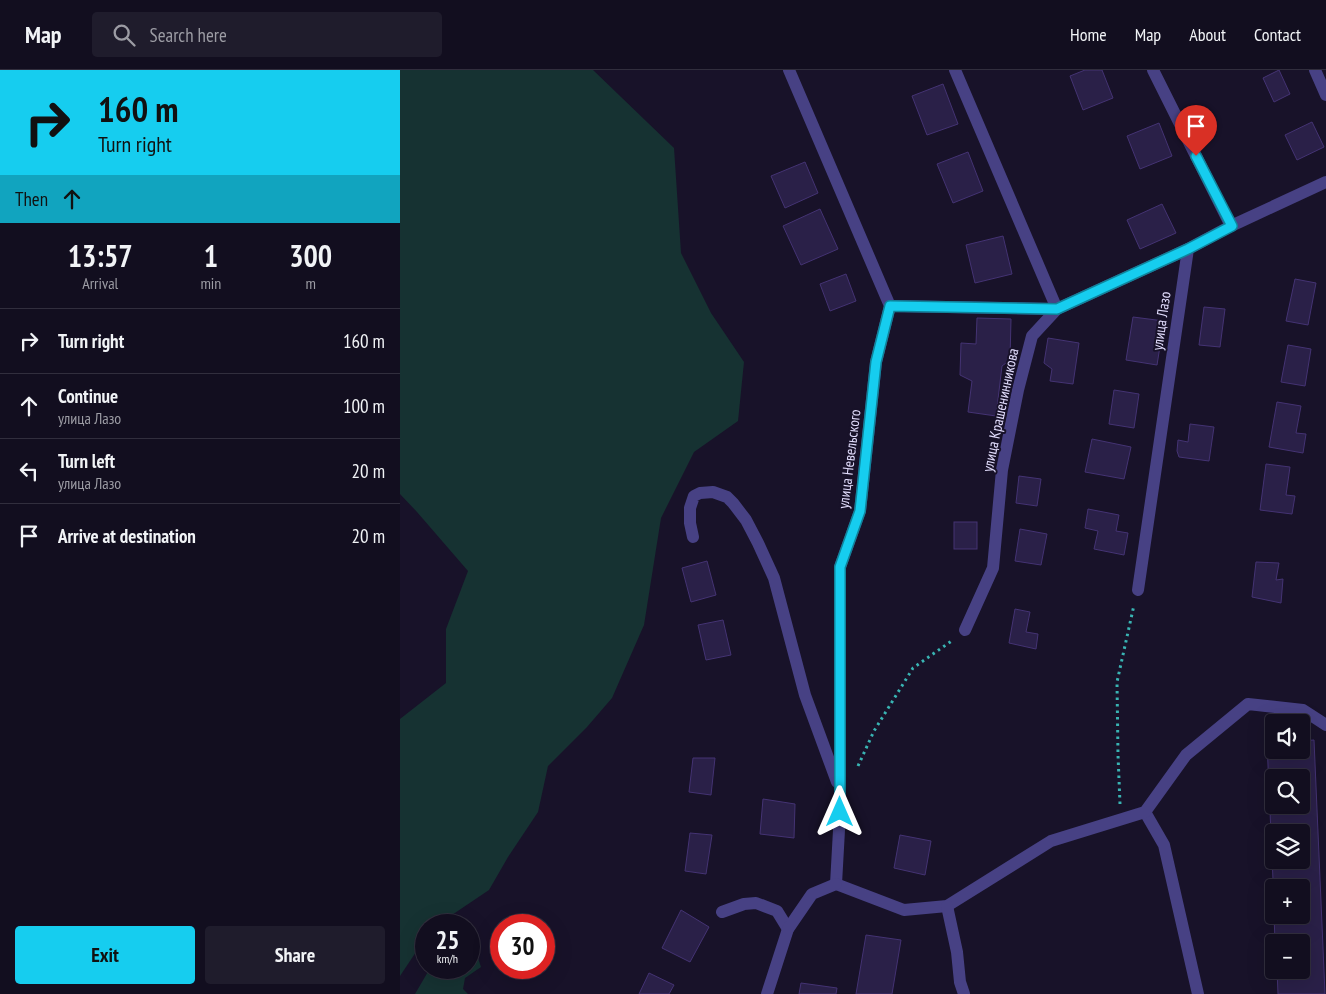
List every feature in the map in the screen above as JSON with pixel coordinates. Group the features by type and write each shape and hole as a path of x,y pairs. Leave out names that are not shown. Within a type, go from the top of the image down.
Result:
{"street":[{"path":"789,70 890,306 1057,309 1188,249 1326,182"},
{"path":"956,70 1057,309"},
{"path":"1153,70 1232,226"},
{"path":"1315,70 1326,95"},
{"name":"улица Лазо","path":"1138,590 1188,249"},
{"name":"улица Невельского","path":"836,884 840,789 840,567 860,511 876,362 890,306"},
{"name":"улица Крашенинникова","path":"965,630 993,568 1002,470 1018,390 1032,336 1057,309"},
{"path":"693,537 690,508 694,496 700,493 713,492 727,497 746,520 774,578 805,695 840,789"},
{"path":"767,994 788,929 812,894 836,884 904,910 947,906 1051,841 1146,812 1186,755 1248,704 1303,710 1326,725"},
{"path":"1146,812 1164,845 1198,994"},
{"path":"722,912 744,904 756,903 777,911 788,929"},
{"path":"947,906 962,988 952,994"}],"path":[{"path":"1121,820 1117,682 1138,590"},
{"path":"855,772 874,731 913,668 965,630"}],"green space":[{"path":"400,70 593,70 674,148 681,253 711,313 744,362 738,421 694,452 661,518 644,625 612,698 587,727 548,766 538,812 489,890 453,914 415,914 415,954 400,976 400,719 446,683 446,629 468,571 400,494"},
{"path":"424,979 465,979 463,989 468,994 415,994"}],"building":[{"path":"1085,70 1102,70 1113,98 1083,110 1070,76"},
{"path":"1279,70 1290,94 1274,102 1263,78"},
{"path":"943,84 958,124 927,135 912,96"},
{"path":"1312,122 1324,147 1297,160 1285,135"},
{"path":"1159,123 1172,156 1140,169 1127,136"},
{"path":"968,152 983,191 953,203 937,164"},
{"path":"805,162 818,193 785,208 771,176"},
{"path":"1162,204 1176,233 1140,249 1127,220"},
{"path":"820,209 838,249 801,265 783,226"},
{"path":"1003,236 1012,274 975,283 966,245"},
{"path":"846,274 856,301 830,311 820,284"},
{"path":"1295,279 1316,283 1308,325 1286,321"},
{"path":"1204,307 1225,309 1220,347 1199,345"},
{"path":"1133,317 1164,321 1157,365 1126,360"},
{"path":"977,318 1011,319 1010,360 1002,366 996,416 968,412 972,381 960,375 961,343 976,344"},
{"path":"1048,338 1079,343 1073,384 1050,381 1052,369 1044,363"},
{"path":"1288,345 1311,349 1305,386 1281,382"},
{"path":"1114,390 1139,394 1134,428 1109,424"},
{"path":"1277,402 1301,406 1296,433 1306,434 1303,453 1269,447"},
{"path":"1190,424 1214,427 1209,461 1179,457 1177,451 1178,440 1188,442"},
{"path":"1092,439 1131,447 1124,479 1085,472"},
{"path":"1266,464 1290,467 1286,495 1295,496 1292,514 1260,510"},
{"path":"1019,476 1041,479 1037,506 1016,503"},
{"path":"1088,509 1119,515 1116,531 1128,533 1124,555 1094,549 1098,531 1085,528"},
{"path":"954,522 977,522 977,549 954,549"},
{"path":"1020,529 1047,534 1041,565 1015,561"},
{"path":"707,561 716,595 691,602 682,568"},
{"path":"1256,562 1279,563 1276,580 1283,579 1281,603 1252,597"},
{"path":"1015,609 1030,612 1026,632 1038,634 1036,649 1009,643"},
{"path":"723,620 731,655 706,660 698,625"},
{"path":"1310,740 1314,740 1325,994 1278,994 1277,979 1310,979 1310,934 1275,934 1274,924 1310,924 1310,879 1273,879 1273,869 1310,869 1310,824 1271,824 1270,814 1310,814 1310,769 1268,769 1268,759 1310,759"},
{"path":"693,758 715,758 711,795 689,792"},
{"path":"763,799 795,804 794,838 760,834"},
{"path":"690,833 712,835 706,874 685,871"},
{"path":"900,835 931,841 925,875 894,868"},
{"path":"681,910 709,927 690,962 662,948"},
{"path":"866,935 901,940 892,994 856,994"},
{"path":"649,973 674,985 669,994 639,994"},
{"path":"801,983 837,988 836,994 799,994"}],"route":[{"path":"840,812 840,567 860,511 876,362 890,306 1057,309 1188,249 1232,226 1196,156"}]}
